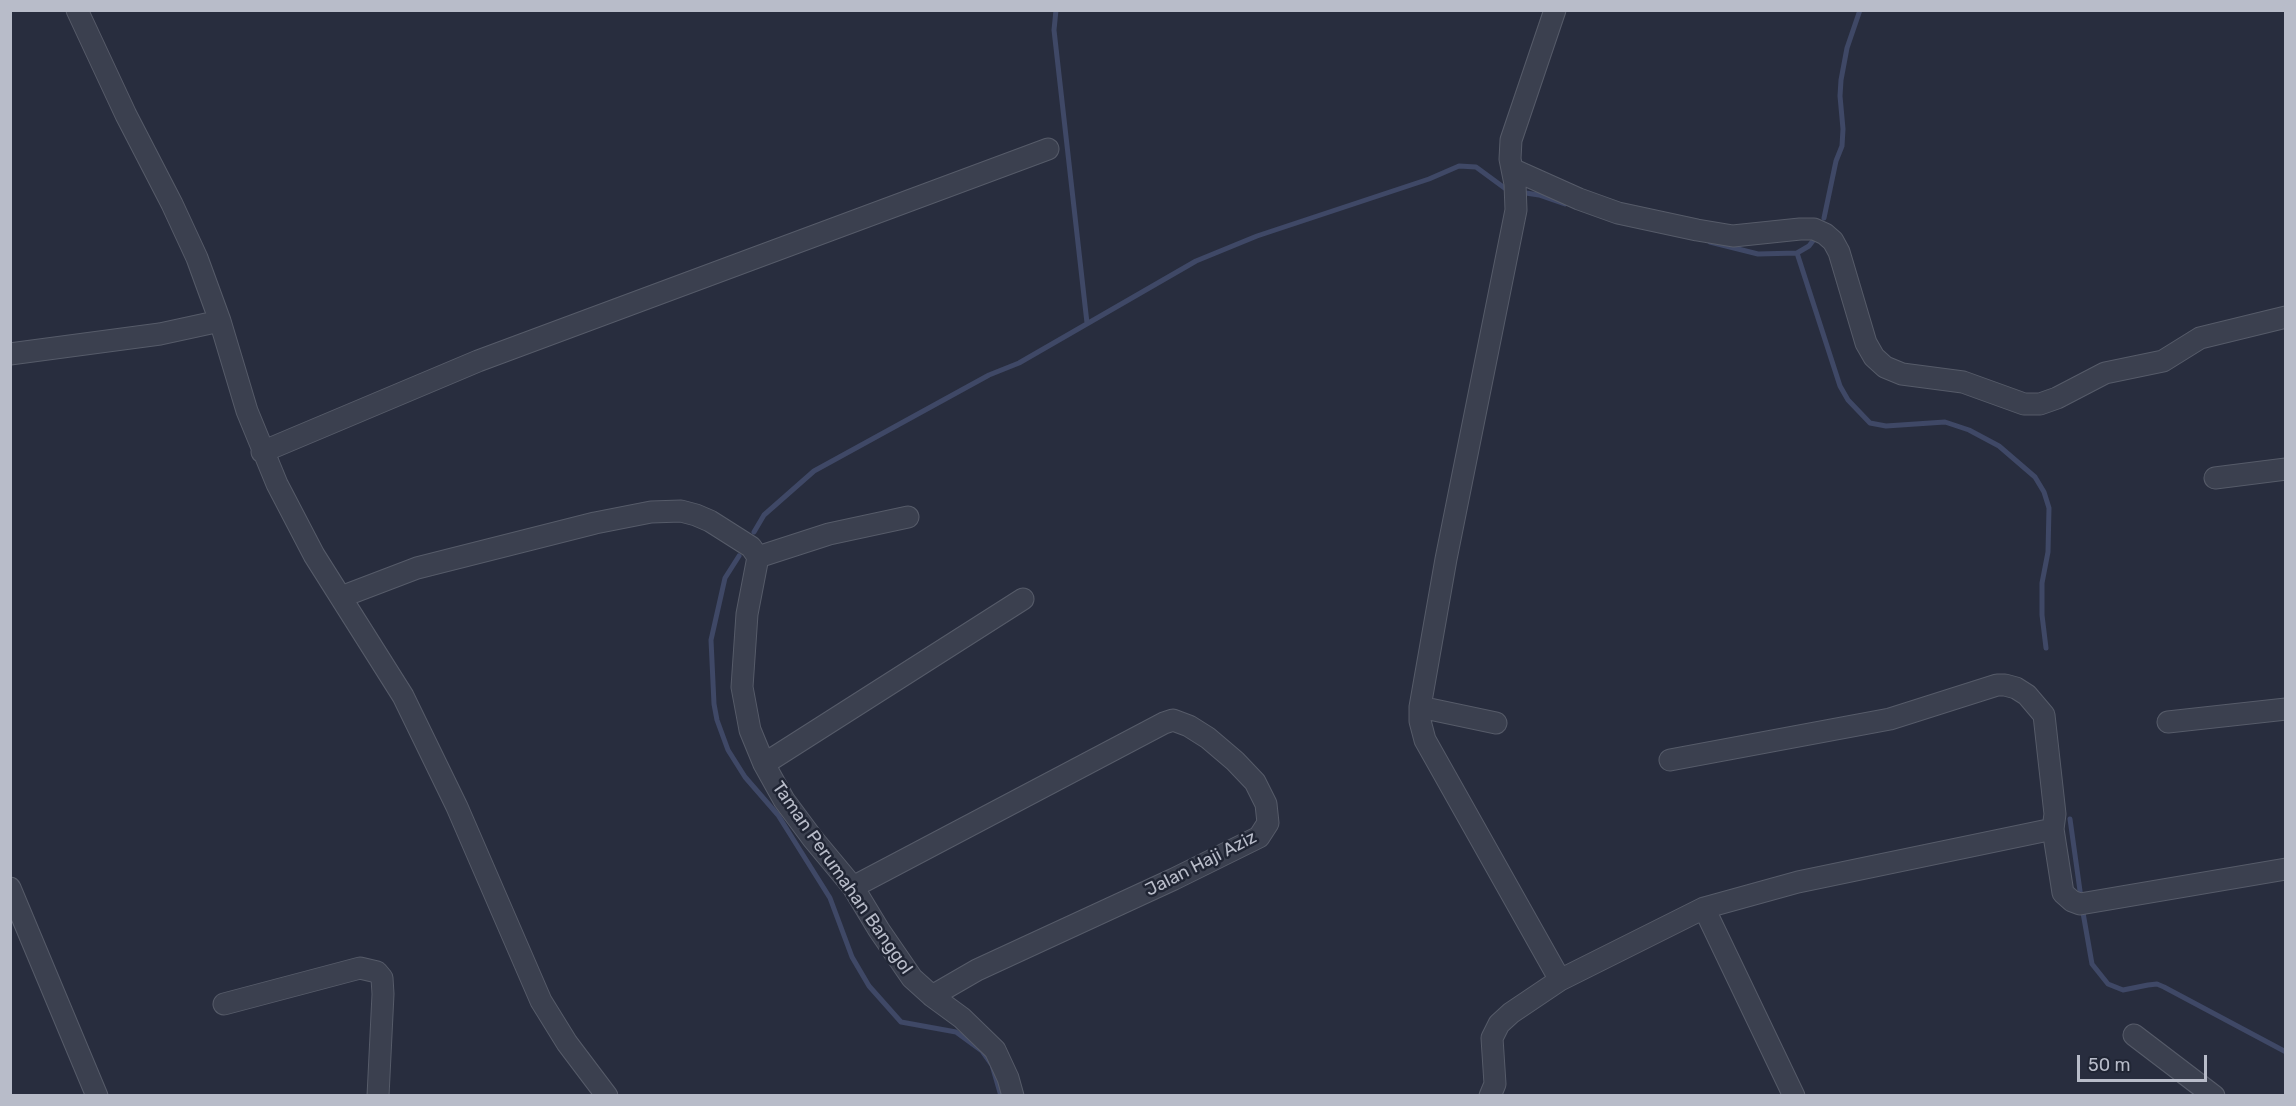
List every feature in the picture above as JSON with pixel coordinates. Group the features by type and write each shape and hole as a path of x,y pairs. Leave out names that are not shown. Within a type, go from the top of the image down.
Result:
{"street":[{"path":"77,10 126,115 187,235 220,321 262,452 301,531 403,696 457,807 541,1001 567,1043 607,1095"},
{"path":"1555,10 1511,140 1510,159 1516,210 1446,560 1420,707 1420,721 1425,740 1560,980"},
{"path":"262,452 478,361 1048,149"},
{"path":"1513,177 1618,213 1697,230 1732,236 1800,229 1825,234 1833,241 1839,252 1866,343 1874,357 1886,367 1902,374 1963,382 2025,404 2040,404 2057,398 2105,374 2163,361 2200,338 2286,317"},
{"path":"10,354 160,334 220,321"},
{"path":"2215,478 2286,469"},
{"path":"341,597 417,568 595,523 651,512 681,511 696,515 710,521 751,547 758,557 829,534 908,517"},
{"name":"Taman Perumahan Banggol","path":"758,557 747,614 742,687 750,730 764,764 784,800 853,887 912,978 962,1018 995,1050 1013,1095"},
{"path":"764,764 1023,599"},
{"path":"1670,760 1890,719 1997,685 2005,685 2016,688 2027,695 2044,715 2055,814 2053,829 2063,893 2081,902 2286,868"},
{"path":"1420,707 1496,723"},
{"path":"2168,722 2286,709"},
{"name":"Jalan Haji Aziz","path":"853,887 1173,720 1189,726 1208,738 1255,782 1266,804 1268,822 1259,837 977,970 932,996"},
{"path":"1490,1095 1495,1084 1491,1038 1517,1008 1560,980 1704,908 1798,882 2053,829"},
{"path":"10,888 97,1095"},
{"path":"1704,908 1794,1095"},
{"path":"224,1004 360,968 377,972 382,978 383,994 378,1095"},
{"path":"2134,1035 2214,1095"}],"waterway":[{"path":"1056,10 1054,30 1087,323"},
{"path":"1824,218 1836,161 1842,146 1841,80 1847,48 1860,10"},
{"path":"754,532 764,515 814,471 989,375 1019,363 1196,261 1257,236 1429,179 1459,166 1476,167 1510,192"},
{"path":"1519,192 1539,195 1565,204"},
{"path":"1710,242 1758,254 1797,253 1809,246 1815,238"},
{"path":"1797,253 1840,386 1848,400 1870,423 1886,426 1945,422 1969,430 1999,446 2035,477 2044,492 2049,508 2048,552 2042,583 2042,615 2046,648"},
{"path":"739,556 725,578 711,640 714,704 728,750 745,777 778,815 830,898 852,957 869,986 901,1022 956,1032 982,1051 992,1065 1001,1096"},
{"path":"2070,819 2081,898"},
{"path":"2082,907 2092,964 2108,984 2123,990 2157,984 2286,1052"}]}
